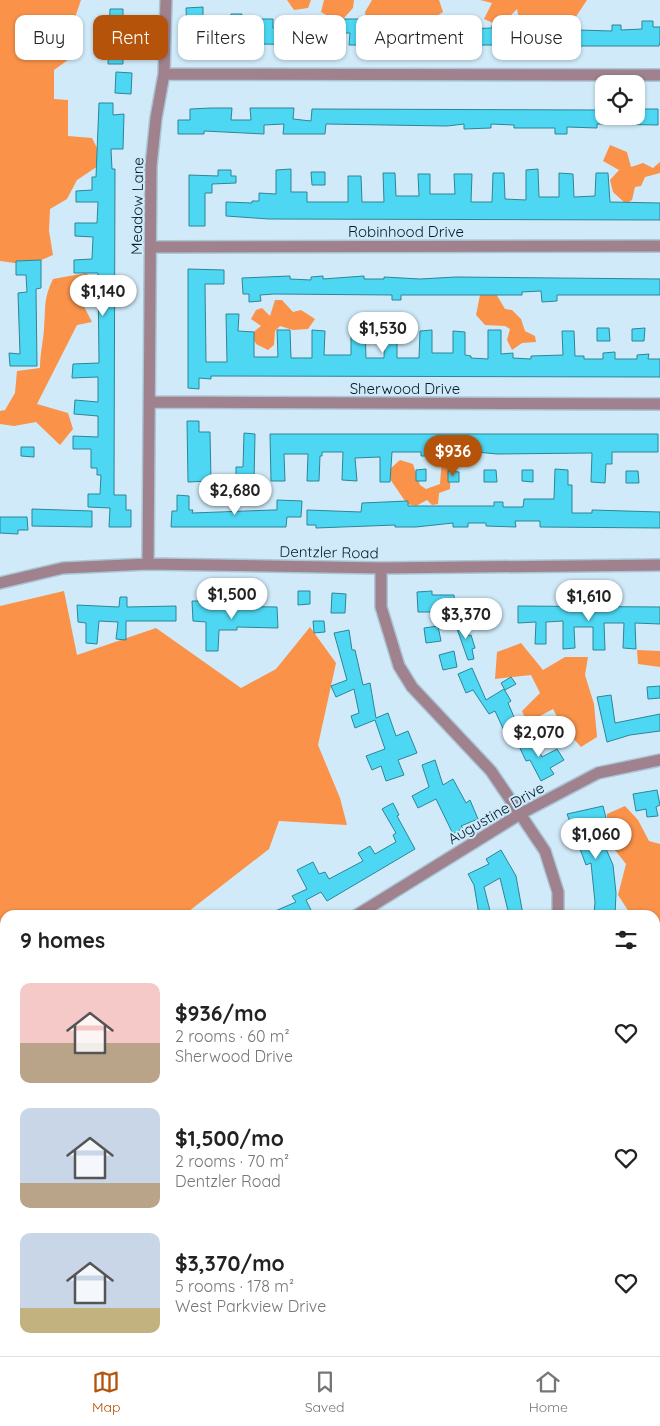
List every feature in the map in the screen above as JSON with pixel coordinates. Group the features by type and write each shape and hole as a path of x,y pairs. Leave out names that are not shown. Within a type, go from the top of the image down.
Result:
{"street":[{"name":"Meadow Lane","path":"148,564 152,247 151,166 156,118 164,74 166,0"},
{"path":"164,74 660,75"},
{"name":"Robinhood Drive","path":"152,247 660,246"},
{"name":"Sherwood Drive","path":"149,402 660,404"},
{"name":"Dentzler Road","path":"0,583 63,568 148,564 381,568 660,565"},
{"path":"381,568 381,607 399,666 412,687 492,771 546,851 558,892 558,910"},
{"name":"Augustine Drive","path":"365,910 520,814 598,773 660,760"}],"shaded area":[{"path":"0,0 81,0 76,15 15,15 15,60 68,60 54,70 54,99 68,100 68,136 92,138 104,162 77,180 67,199 50,209 49,231 53,255 30,265 0,261"},
{"path":"287,0 311,0 308,8 294,10"},
{"path":"324,0 354,0 353,8 346,16 326,15 321,12"},
{"path":"372,0 439,0 443,12 438,15 365,15 365,12"},
{"path":"480,0 587,0 577,15 518,15 517,9 511,15 492,15 492,22 484,19 492,3"},
{"path":"610,145 627,152 631,167 643,163 653,168 660,162 660,173 645,177 641,186 635,187 632,200 626,204 613,192 610,180 619,170 603,161"},
{"path":"86,273 97,283 79,297 92,322 77,325 37,404 68,413 73,429 60,445 36,422 14,426 0,424 0,411 5,410 15,393 17,371 40,368 46,298 53,279"},
{"path":"495,292 505,309 512,310 521,319 525,331 535,336 536,342 522,343 512,350 507,340 510,329 505,326 485,325 476,315 480,295"},
{"path":"275,300 282,300 293,312 301,310 315,319 308,329 293,330 280,326 275,331 274,345 268,350 256,344 251,334 261,326 251,319 256,310 262,308 270,316"},
{"path":"451,456 450,489 439,493 438,504 432,505 427,500 416,506 407,504 390,479 390,469 400,460 413,464 420,485 426,489 440,484 442,458"},
{"path":"64,591 77,655 156,628 241,688 276,669 310,627 336,663 318,745 340,798 347,825 279,821 269,849 190,910 0,910 0,606"},
{"path":"521,643 543,670 565,657 588,657 585,675 594,704 597,737 581,747 562,726 553,709 527,723 522,711 540,693 531,675 495,679 497,652"},
{"path":"637,650 660,651 660,667 638,664"},
{"path":"625,806 638,820 649,841 660,844 660,910 628,910 618,895 626,864 607,840 607,814"}],"building":[{"path":"203,7 203,15 186,15 186,8"},
{"path":"110,9 123,9 123,15 110,15"},
{"path":"264,19 273,19 274,44 264,44"},
{"path":"346,19 356,19 356,45 349,45 350,33 346,33"},
{"path":"642,21 653,21 653,27 660,27 659,46 581,46 581,30 612,31 612,25 621,25 621,30 642,29"},
{"path":"482,28 492,28 492,45 482,45"},
{"path":"108,60 123,60 123,64 108,64"},
{"path":"116,72 132,73 131,94 115,93"},
{"path":"99,103 113,103 113,115 124,114 123,149 111,149 112,169 115,169 114,495 126,495 126,510 131,510 131,527 109,527 110,508 88,507 88,494 100,494 101,475 97,475 97,468 91,468 91,449 73,449 73,436 98,437 98,416 74,414 75,400 98,402 98,377 72,378 73,364 99,363 98,273 74,273 74,260 92,259 93,237 75,236 75,223 97,223 98,202 76,202 76,191 92,190 92,177 96,177"},
{"path":"232,108 231,120 251,120 250,108 294,108 293,119 311,121 312,109 595,110 595,125 597,125 597,128 567,127 567,134 555,134 555,128 514,128 514,125 491,124 491,128 464,129 464,124 447,126 326,124 325,134 283,134 284,124 264,125 264,134 204,131 204,134 178,134 178,120 190,120 190,109"},
{"path":"645,109 658,109 658,125 645,125"},
{"path":"291,169 291,192 307,192 307,202 348,202 348,176 361,176 362,202 384,202 383,173 395,173 396,196 419,196 418,174 430,174 430,194 455,194 454,174 472,174 471,202 492,202 493,173 504,173 505,199 526,200 526,170 538,169 539,197 559,197 559,173 573,174 574,197 595,196 596,173 608,173 610,202 660,203 660,220 269,219 226,216 226,202 252,203 252,201 259,201 259,193 276,194 276,170"},
{"path":"218,170 231,170 231,176 236,176 236,183 212,184 212,193 205,193 205,226 189,226 189,175 218,176"},
{"path":"311,172 325,172 325,185 312,185"},
{"path":"41,260 41,288 36,289 37,366 10,366 9,353 20,354 18,293 27,292 26,275 16,275 16,261"},
{"path":"188,269 224,270 224,284 205,284 206,362 227,362 226,314 239,314 238,331 254,332 254,357 278,357 277,330 290,330 291,358 312,358 312,330 325,331 324,355 351,355 351,329 365,328 366,358 384,358 385,333 397,333 397,358 419,358 420,331 432,330 432,353 453,353 453,331 465,332 465,355 471,356 471,358 488,359 488,330 501,330 501,354 513,353 513,358 531,359 531,356 563,355 562,331 574,331 575,356 584,356 584,359 603,359 603,353 615,352 615,359 637,359 637,355 649,354 648,359 660,359 660,377 211,376 211,379 199,378 199,389 188,388"},
{"path":"290,276 290,279 311,280 311,277 323,276 323,279 364,276 364,279 384,279 384,277 420,279 456,277 660,279 660,295 557,295 557,301 542,302 541,291 522,292 522,295 401,295 401,300 392,300 392,295 274,294 260,295 261,301 249,302 249,294 243,294 242,278"},
{"path":"597,328 609,328 610,341 597,341"},
{"path":"645,328 644,341 632,341 632,329"},
{"path":"187,421 199,421 199,432 210,432 211,481 188,482"},
{"path":"244,433 255,434 254,480 236,479 236,467 243,467"},
{"path":"270,434 658,434 658,452 612,452 612,464 606,464 605,483 591,482 592,453 497,454 466,451 466,457 456,456 457,452 436,452 436,456 421,456 421,452 392,452 390,482 380,482 380,457 355,458 357,481 342,480 343,452 322,452 322,456 320,456 319,481 307,481 308,454 284,454 285,481 271,481"},
{"path":"21,447 34,447 34,457 21,456"},
{"path":"426,469 426,481 416,481 416,470"},
{"path":"555,469 568,470 568,485 572,485 572,513 592,513 592,510 660,512 660,528 540,527 540,521 515,521 516,527 486,526 486,523 468,523 468,527 453,527 453,523 416,527 395,527 395,525 316,528 316,525 307,525 307,510 361,512 362,503 408,501 408,506 494,506 494,502 503,502 503,507 523,507 524,499 554,499"},
{"path":"484,470 496,470 497,482 484,482"},
{"path":"522,470 533,470 533,482 522,481"},
{"path":"448,471 459,472 459,482 448,482"},
{"path":"626,471 638,471 639,483 626,483"},
{"path":"177,495 189,496 189,510 193,510 192,513 277,510 277,500 302,501 301,517 287,517 286,527 171,527 172,511 177,511"},
{"path":"32,509 92,511 92,527 32,526"},
{"path":"0,517 27,517 28,530 18,530 18,534 0,533"},
{"path":"298,591 310,591 310,604 298,605"},
{"path":"432,591 432,595 454,595 455,607 432,607 432,612 418,612 417,592"},
{"path":"332,593 346,594 345,613 331,613"},
{"path":"120,597 127,597 127,607 176,606 176,621 126,621 126,640 116,639 118,622 99,621 97,644 86,643 86,623 78,622 77,605 119,607"},
{"path":"192,601 206,601 206,606 277,607 278,628 237,627 237,630 219,630 218,651 206,651 206,622 193,621"},
{"path":"518,606 660,607 660,624 635,623 636,649 623,648 624,623 604,623 605,650 593,650 593,627 574,627 575,648 563,649 563,621 546,622 546,644 535,644 536,622 518,623"},
{"path":"313,621 324,621 325,632 314,633"},
{"path":"466,622 469,636 471,635 475,648 472,649 474,659 468,660 455,623"},
{"path":"438,626 441,641 426,643 424,628"},
{"path":"349,630 352,650 355,650 363,685 370,683 376,718 388,713 396,736 408,731 417,753 398,760 404,775 386,781 381,766 372,770 366,756 385,749 375,720 355,728 351,716 359,713 354,689 336,697 331,686 347,680 334,633"},
{"path":"454,651 457,667 443,670 439,655"},
{"path":"472,668 486,700 504,689 511,701 508,703 520,731 507,737 495,711 489,714 473,690 466,693 458,674"},
{"path":"511,677 516,684 505,690 501,683"},
{"path":"660,686 660,698 648,699 647,687"},
{"path":"611,695 615,723 660,714 660,731 630,735 607,742 597,697"},
{"path":"531,735 542,757 557,749 564,760 550,768 554,774 541,781 530,760 526,761 517,742"},
{"path":"435,760 443,785 453,779 466,803 470,800 478,819 461,826 463,828 453,834 436,799 418,808 412,796 429,787 422,765"},
{"path":"657,790 660,805 656,807 658,816 647,817 646,809 636,811 633,794"},
{"path":"393,803 399,815 397,816 415,849 327,901 321,892 306,900 311,910 278,910 296,902 292,896 307,889 297,870 313,862 319,874 325,872 329,879 363,861 358,853 370,846 375,854 396,842 393,835 396,833 382,809"},
{"path":"603,806 606,818 589,825 595,845 603,842 613,865 616,893 615,910 594,910 591,863 586,865 567,814"},
{"path":"501,850 516,876 522,910 508,910 500,878 484,887 490,910 478,910 474,885 468,874 489,864 486,859"}]}
